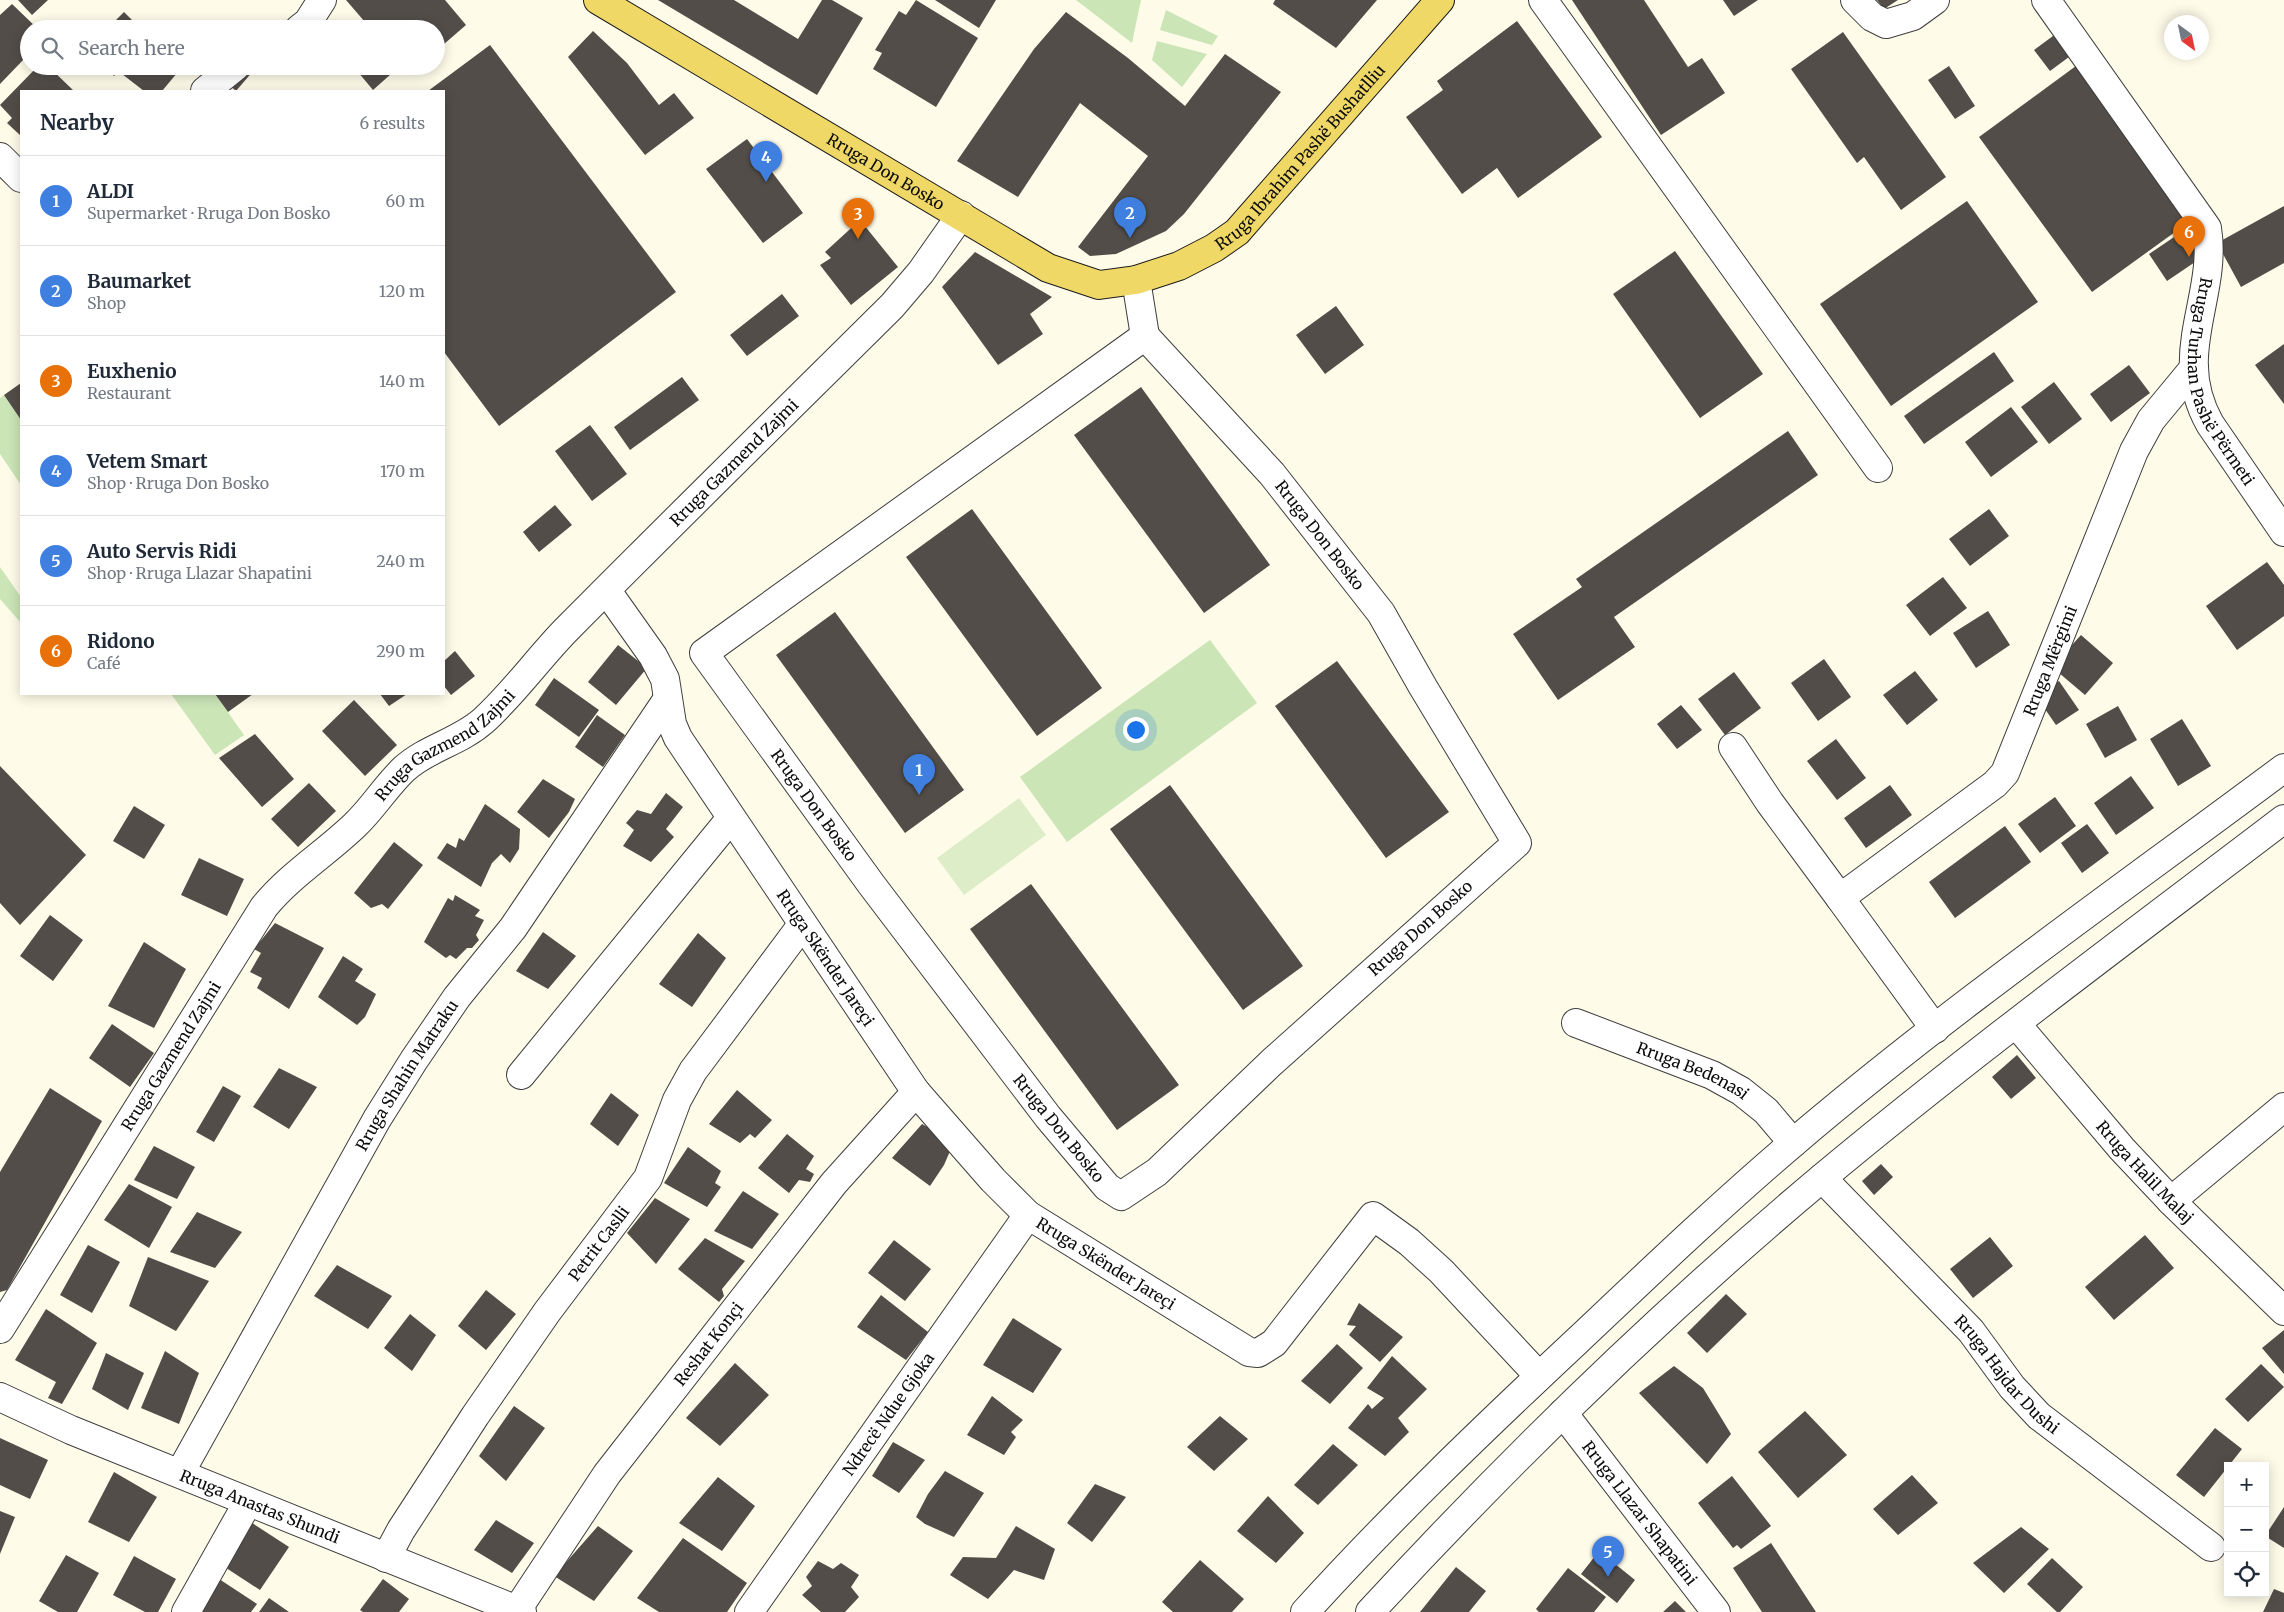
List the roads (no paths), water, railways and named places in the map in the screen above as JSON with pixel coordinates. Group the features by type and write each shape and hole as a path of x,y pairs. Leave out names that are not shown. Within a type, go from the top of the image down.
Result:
{"main road":[{"name":"Rruga Don Bosko","path":"598,0 1048,268 1099,285 1136,280"},
{"name":"Rruga Ibrahim Pashë Bushatlliu","path":"1136,280 1178,266 1214,248 1236,232 1440,0"}],"street":[{"path":"309,20 322,0"},
{"path":"1543,0 1878,468"},
{"path":"1855,0 1872,17 1886,24 1912,16 1935,0"},
{"name":"Rruga Turhan Pashë Përmeti","path":"2046,0 2207,228 2210,249 2196,331 2194,368 2196,391 2200,407 2284,532"},
{"path":"206,90 225,75"},
{"path":"0,158 20,177"},
{"name":"Rruga Gazmend Zajmi","path":"0,1329 264,907 280,887 329,850 360,821 405,769 427,754 455,741 482,722 510,694 564,632 892,306 921,272 961,215"},
{"path":"1136,280 1145,336"},
{"name":"Rruga Don Bosko","path":"1145,336 1272,474 1381,613 1423,688 1517,843 1272,1062 1157,1172 1121,1196 1107,1187 1042,1110 871,884 704,653 1145,336"},
{"name":"Rruga Mërgimi","path":"1840,898 1995,784 2004,773 2134,451 2151,420 2194,368"},
{"name":"Rruga Skënder Jareçi","path":"606,591 653,656 665,679 672,724 678,738 730,818 916,1092 962,1147 1028,1215 1249,1352 1258,1353 1274,1343 1373,1216 1409,1242 1441,1271 1539,1376"},
{"name":"Rruga Shahin Matraku","path":"180,1472 378,1119 414,1060 457,997 513,928 667,700"},
{"path":"1733,746 1770,803 1935,1029"},
{"path":"1305,1612 1348,1564 1446,1465 1660,1261 1793,1143 1935,1029 2284,768"},
{"path":"521,1076 730,818"},
{"path":"1370,1612 1472,1503 1563,1413 1669,1313 1822,1178 2284,819"},
{"name":"Petrit Caslli","path":"386,1558 401,1530 486,1400 547,1312 648,1178 677,1100 693,1071 802,924"},
{"name":"Rruga Bedenasi","path":"1576,1023 1712,1075 1741,1091 1766,1111 1793,1143"},
{"name":"Rruga Halil Malaj","path":"2017,1025 2122,1148 2171,1201 2284,1311"},
{"name":"Reshat Konçi","path":"519,1611 619,1458 834,1183 916,1092"},
{"path":"2171,1201 2284,1107"},
{"name":"Rruga Hajdar Dushi","path":"1822,1178 1971,1330 2012,1388 2038,1416 2211,1547"},
{"name":"Ndrecë Ndue Gjoka","path":"749,1612 1028,1215"},
{"name":"Rruga Anastas Shundi","path":"0,1397 71,1430 180,1472 248,1502 519,1611"},
{"name":"Rruga Llazar Shapatini","path":"1563,1413 1716,1612"},
{"path":"186,1612 248,1502"}],"place":[{"name":"Vetem Smart","path":"766,182"},
{"name":"Baumarket","path":"1130,238"},
{"name":"Euxhenio","path":"858,239"},
{"name":"Ridono","path":"2189,257"},
{"name":"ALDI","path":"919,795"},
{"name":"Auto Servis Ridi","path":"1608,1577"}]}
